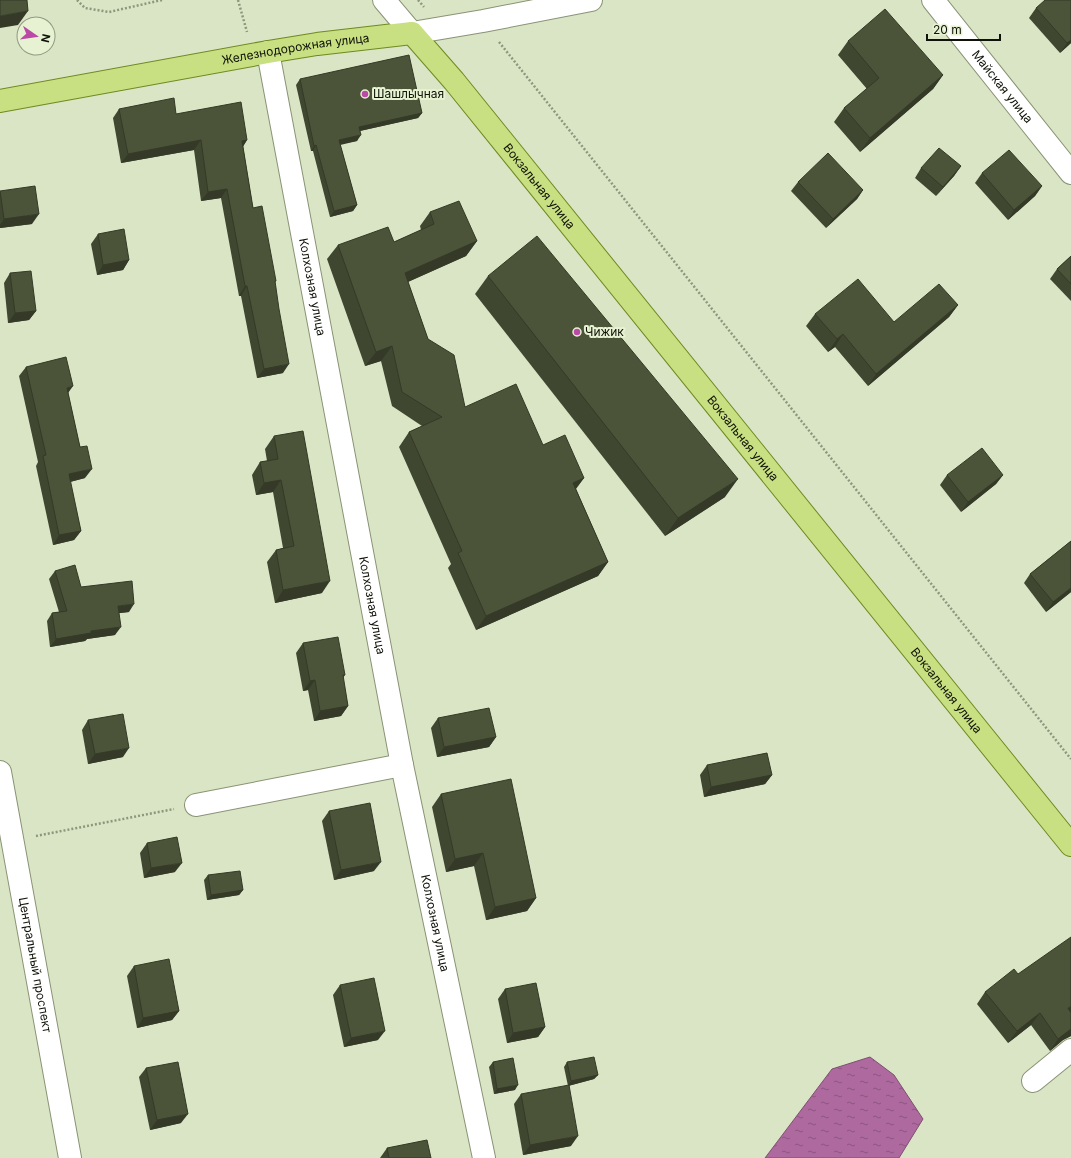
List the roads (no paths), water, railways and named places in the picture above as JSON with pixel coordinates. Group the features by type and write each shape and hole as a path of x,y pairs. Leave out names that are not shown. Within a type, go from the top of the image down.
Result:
{"main road":[{"name":"Железнодорожная улица","path":"0,101 268,52 317,44 412,33"},
{"name":"Вокзальная улица","path":"412,33 454,81 1071,845"}],"street":[{"path":"384,0 412,33"},
{"name":"Железнодорожная улица","path":"412,33 592,0"},
{"name":"Майская улица","path":"933,0 1071,173"},
{"name":"Колхозная улица","path":"268,52 402,765 484,1158"},
{"path":"196,805 402,765"},
{"name":"Центральный проспект","path":"0,772 70,1158"},
{"path":"1033,1082 1071,1050"}],"water":[{"path":"870,1057 894,1075 923,1119 899,1158 765,1158 832,1069"}],"place":[{"name":"Шашлычная","path":"365,94"},
{"name":"Чижик","path":"577,332"}]}
